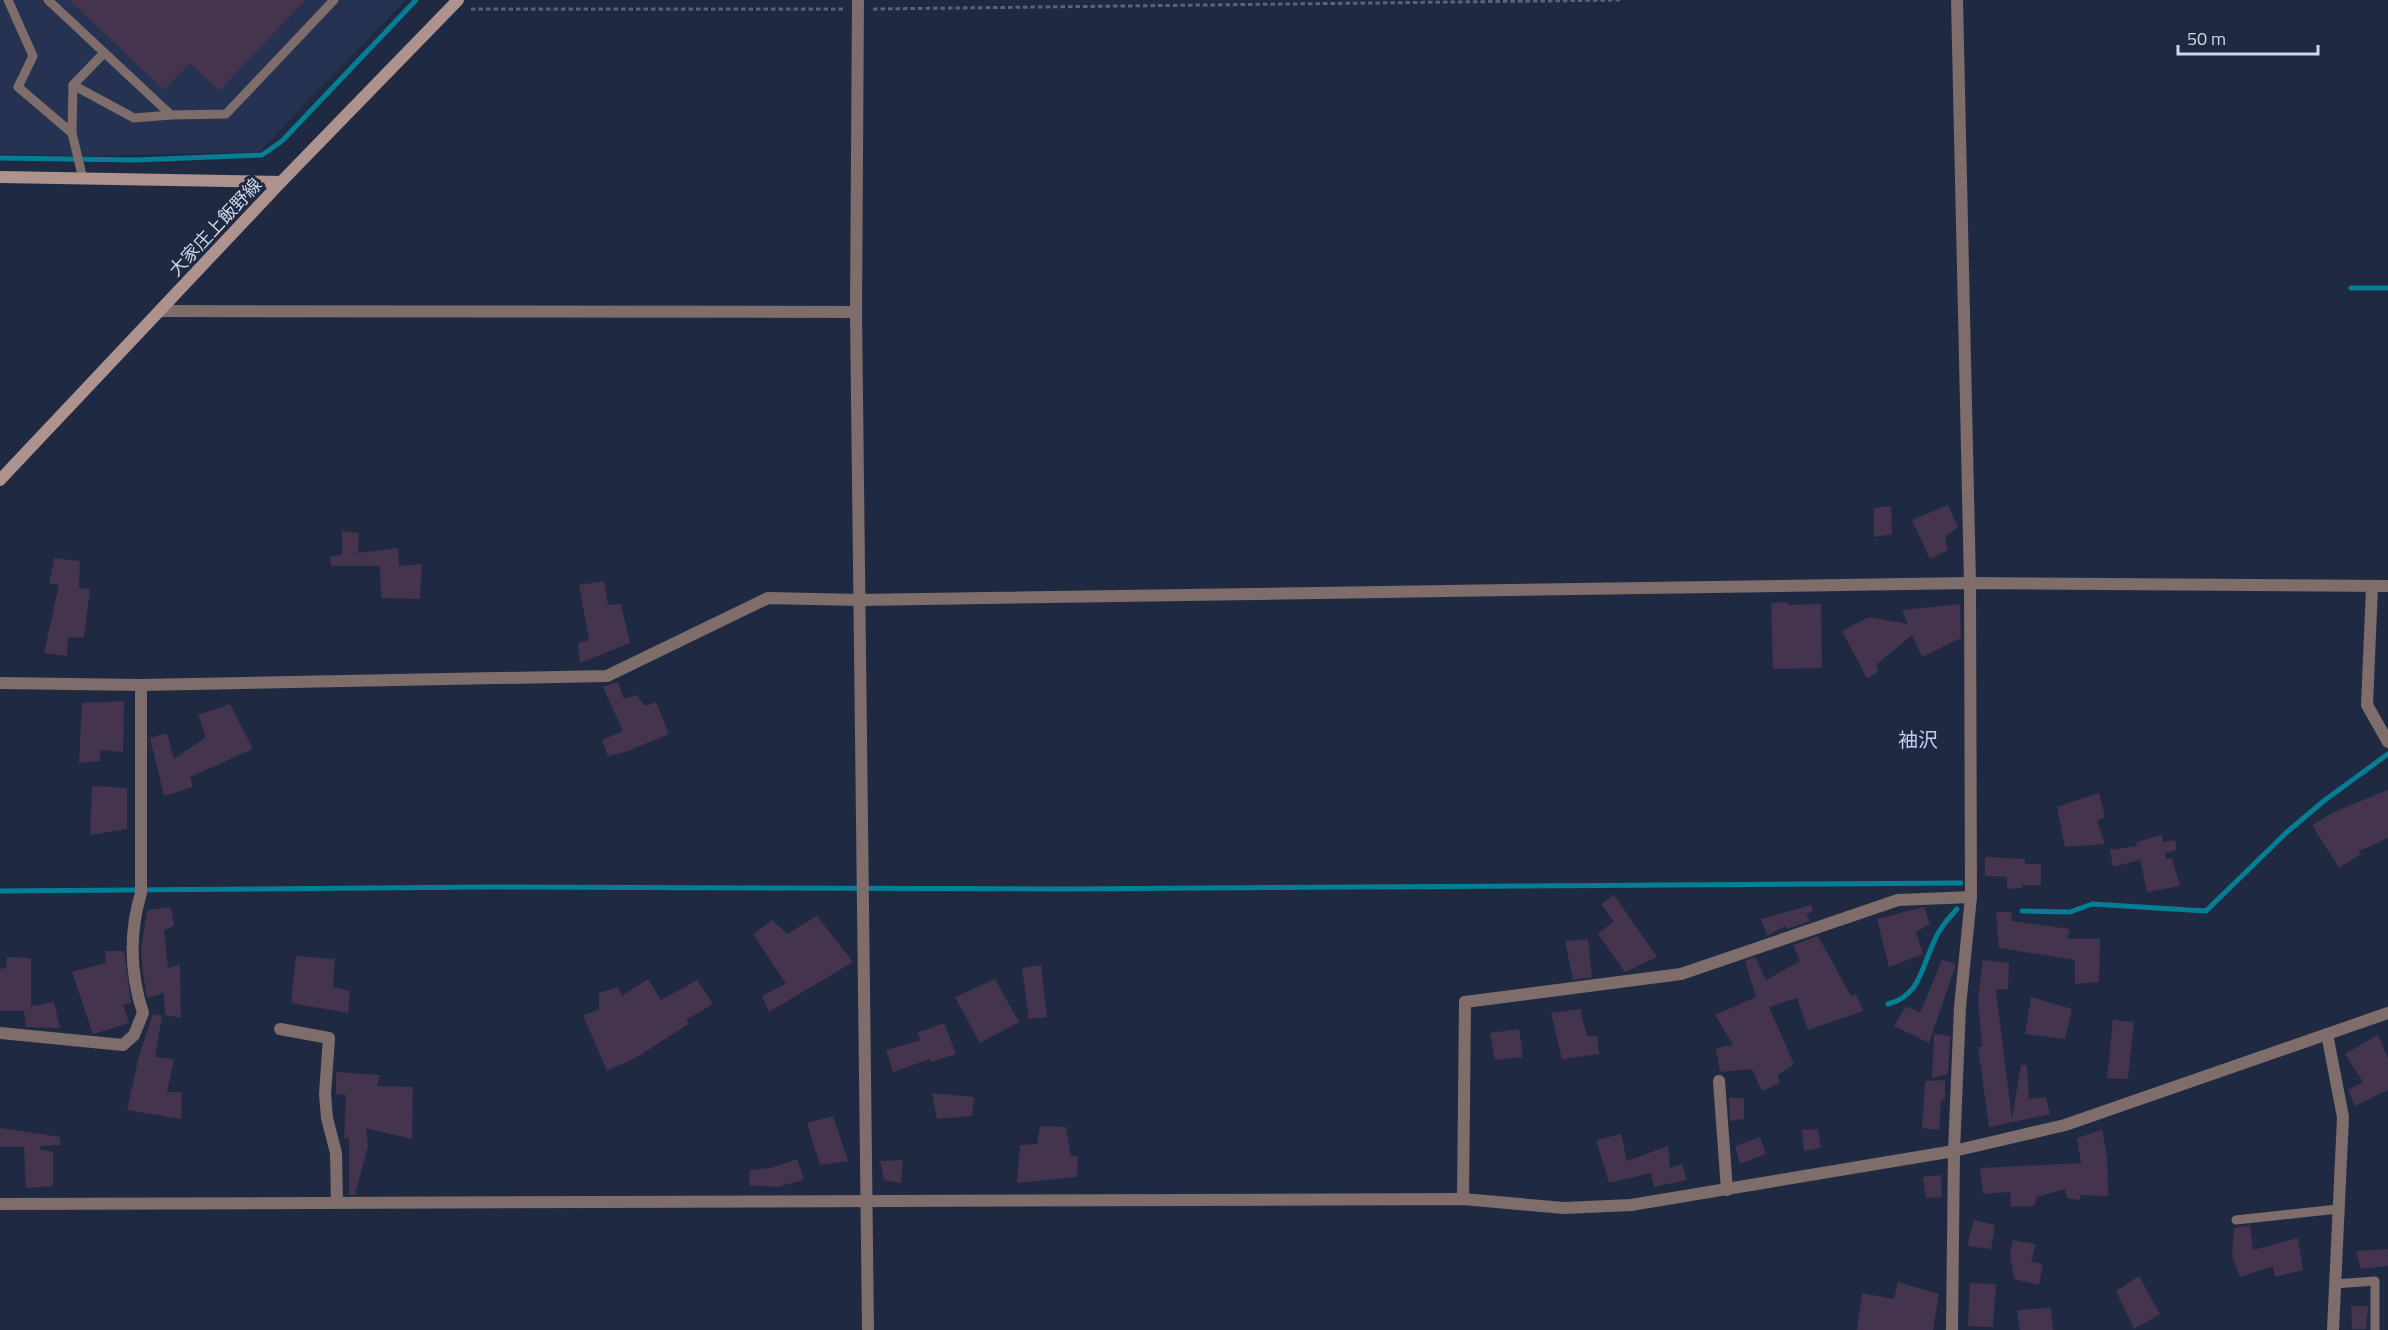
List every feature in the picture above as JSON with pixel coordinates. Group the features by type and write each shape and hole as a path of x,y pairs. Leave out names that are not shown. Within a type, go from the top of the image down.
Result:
{"main road":[{"name":"大家庄上飯野線","path":"0,480 281,182 454,4"},
{"path":"0,177 281,182"}],"street":[{"path":"1952,1330 1954,1150 1960,1007 1971,897 1970,584 1957,0"},
{"path":"858,4 856,312 868,1330"},
{"path":"160,311 856,312"},
{"path":"0,682 141,685 606,676 768,598 859,600 1970,584 2388,586"},
{"path":"2372,587 2367,705 2388,742"},
{"path":"0,1033 123,1045 134,1035 143,1013 134,982 132,952 135,915 141,893 141,685"},
{"path":"1463,1199 1465,1002 1681,974 1898,900 1971,897"},
{"path":"0,1204 868,1199 1463,1199 1564,1208 1631,1205 1954,1150 2065,1125 2388,1012"},
{"path":"280,1029 329,1038 325,1094 327,1118 336,1153 337,1202"},
{"path":"2327,1034 2343,1117 2333,1330"},
{"path":"1719,1081 1727,1190"}],"lane":[{"path":"8,0 33,56 18,87 72,133"},
{"path":"48,0 171,115"},
{"path":"73,85 134,117 226,114 334,0"},
{"path":"83,179 72,133 73,85 104,52"},
{"path":"2236,1220 2338,1209"},
{"path":"2334,1284 2375,1281 2375,1330"}],"path":[{"path":"454,4 1621,0"}],"shaded area":[{"path":"0,0 405,0 259,152 88,156 0,154"}],"building":[{"path":"69,0 305,0 219,91 190,63 164,90"},
{"path":"1948,505 1958,527 1945,537 1948,550 1930,559 1912,520"},
{"path":"1891,506 1892,534 1874,537 1874,508"},
{"path":"342,531 359,533 358,553 398,548 399,566 422,564 420,599 381,598 380,566 331,566 330,556 342,555"},
{"path":"54,558 80,561 79,588 90,589 84,637 68,638 67,656 44,653 59,585 49,583"},
{"path":"604,581 608,605 621,604 630,643 580,663 578,643 589,640 579,585"},
{"path":"1788,602 1788,605 1821,604 1822,668 1773,669 1771,603"},
{"path":"1960,604 1961,638 1922,657 1912,635 1876,665 1878,672 1867,678 1842,631 1869,617 1908,624 1902,610"},
{"path":"618,682 624,699 637,695 645,706 656,702 669,734 625,752 608,756 602,740 623,731 603,687"},
{"path":"124,701 123,752 100,750 100,761 79,763 82,703"},
{"path":"230,704 253,749 190,777 193,787 164,796 150,738 167,733 174,759 206,737 198,715"},
{"path":"92,786 127,788 127,829 90,835"},
{"path":"2388,790 2388,838 2359,851 2361,854 2339,868 2312,825 2334,812"},
{"path":"2099,793 2105,817 2097,821 2105,844 2065,847 2057,807"},
{"path":"2162,835 2163,842 2175,840 2177,850 2165,853 2166,859 2172,858 2180,886 2147,892 2140,860 2113,867 2110,850 2137,846 2136,842"},
{"path":"1985,857 2025,859 2025,864 2041,864 2041,885 2022,885 2022,888 2007,889 2007,877 1985,876"},
{"path":"1614,895 1657,957 1625,972 1598,934 1614,921 1601,904"},
{"path":"1811,905 1813,911 1806,914 1810,921 1787,929 1785,926 1767,936 1761,919"},
{"path":"171,907 174,926 164,930 168,968 180,964 181,1018 165,1015 164,993 147,998 142,967 141,951 147,910"},
{"path":"1924,907 1930,924 1916,932 1923,954 1889,967 1877,919"},
{"path":"1996,912 2011,912 2012,921 2070,929 2067,939 2100,939 2099,982 2075,984 2075,960 1999,948"},
{"path":"817,916 853,962 769,1012 762,996 786,984 753,934 772,920 787,934"},
{"path":"1818,936 1851,996 1856,994 1863,1011 1808,1030 1797,998 1769,1007 1794,1064 1778,1075 1780,1083 1762,1091 1752,1069 1720,1072 1716,1048 1733,1045 1715,1015 1756,997 1745,961 1755,957 1766,980 1800,961 1793,945"},
{"path":"1588,939 1592,977 1573,980 1565,941"},
{"path":"105,951 124,951 131,1003 123,1005 129,1023 93,1034 72,972 106,963"},
{"path":"296,956 335,959 333,987 350,991 348,1013 291,1003"},
{"path":"7,957 31,958 31,1006 54,1002 60,1028 26,1027 24,1011 0,1011 0,969 6,968"},
{"path":"1942,960 1956,964 1929,1043 1894,1026 1906,1006 1920,1013"},
{"path":"1983,960 2009,963 2008,989 1996,990 2012,1119 2021,1065 2027,1065 2029,1099 2046,1097 2050,1114 1989,1127 1978,1047 1982,1047 1978,998"},
{"path":"1041,965 1047,1017 1029,1019 1022,968"},
{"path":"648,979 661,1000 697,980 713,1004 686,1020 688,1024 639,1056 607,1071 583,1015 599,1010 599,993 618,987 622,996"},
{"path":"995,979 1019,1022 980,1043 955,997"},
{"path":"2031,997 2072,1009 2065,1039 2025,1034"},
{"path":"1580,1009 1587,1036 1597,1036 1599,1054 1562,1059 1551,1013"},
{"path":"153,1014 162,1016 155,1057 174,1059 167,1092 182,1092 181,1119 127,1110 139,1056"},
{"path":"2113,1020 2134,1022 2128,1079 2107,1078"},
{"path":"944,1023 956,1054 931,1062 930,1059 893,1072 886,1050 921,1040 917,1033"},
{"path":"1519,1029 1523,1057 1495,1060 1490,1033"},
{"path":"1934,1034 1951,1036 1948,1074 1932,1078"},
{"path":"2378,1035 2388,1058 2388,1090 2355,1106 2348,1090 2363,1082 2345,1054"},
{"path":"336,1072 380,1075 377,1086 413,1087 412,1139 366,1128 368,1146 355,1195 349,1195 349,1138 344,1138 346,1095 336,1094"},
{"path":"1945,1080 1945,1100 1941,1100 1939,1130 1922,1128 1925,1081"},
{"path":"932,1093 974,1097 972,1116 937,1119"},
{"path":"1729,1098 1744,1098 1744,1119 1730,1121"},
{"path":"833,1116 848,1161 820,1165 807,1123"},
{"path":"1040,1126 1066,1127 1071,1156 1078,1156 1077,1177 1017,1183 1020,1145 1037,1144"},
{"path":"0,1128 60,1137 60,1145 40,1146 40,1149 53,1152 53,1186 26,1188 24,1147 0,1147"},
{"path":"1818,1129 1821,1148 1804,1151 1802,1130"},
{"path":"2102,1130 2107,1156 2108,1196 2081,1195 2080,1200 2067,1198 2065,1189 2037,1197 2034,1206 2011,1207 2010,1192 1983,1194 1980,1168 2081,1163 2077,1138"},
{"path":"1621,1134 1627,1161 1668,1146 1670,1168 1682,1164 1687,1180 1654,1187 1651,1173 1609,1183 1596,1140"},
{"path":"1760,1137 1766,1154 1740,1164 1735,1146"},
{"path":"797,1159 804,1180 777,1187 749,1185 750,1170 771,1168"},
{"path":"903,1160 901,1183 884,1180 880,1161"},
{"path":"1941,1175 1942,1197 1926,1198 1923,1177"},
{"path":"1974,1220 1995,1225 1991,1249 1967,1246"},
{"path":"2250,1225 2253,1250 2298,1238 2303,1270 2275,1277 2273,1266 2240,1277 2232,1256 2234,1228"},
{"path":"2013,1240 2036,1244 2031,1262 2043,1264 2039,1285 2014,1279 2010,1254"},
{"path":"2388,1249 2388,1266 2361,1269 2356,1251"},
{"path":"2139,1276 2160,1314 2134,1329 2116,1291"},
{"path":"1898,1282 1939,1294 1933,1330 1857,1330 1862,1293 1894,1299"},
{"path":"1970,1283 1996,1284 1993,1327 1968,1326"},
{"path":"2351,1306 2368,1306 2366,1329 2352,1329"},
{"path":"2051,1308 2053,1330 2020,1330 2017,1310"}],"waterway":[{"path":"0,158 135,160 262,155 282,141 416,0"},
{"path":"2351,288 2388,288"},
{"path":"2022,911 2070,912 2092,904 2206,911 2287,832 2325,800 2388,754"},
{"path":"0,891 485,887 1064,889 1961,883"},
{"path":"1888,1004 1906,995 1913,988 1937,934 1957,909"}],"district":[{"name":"袖沢","path":"1918,739"}]}
